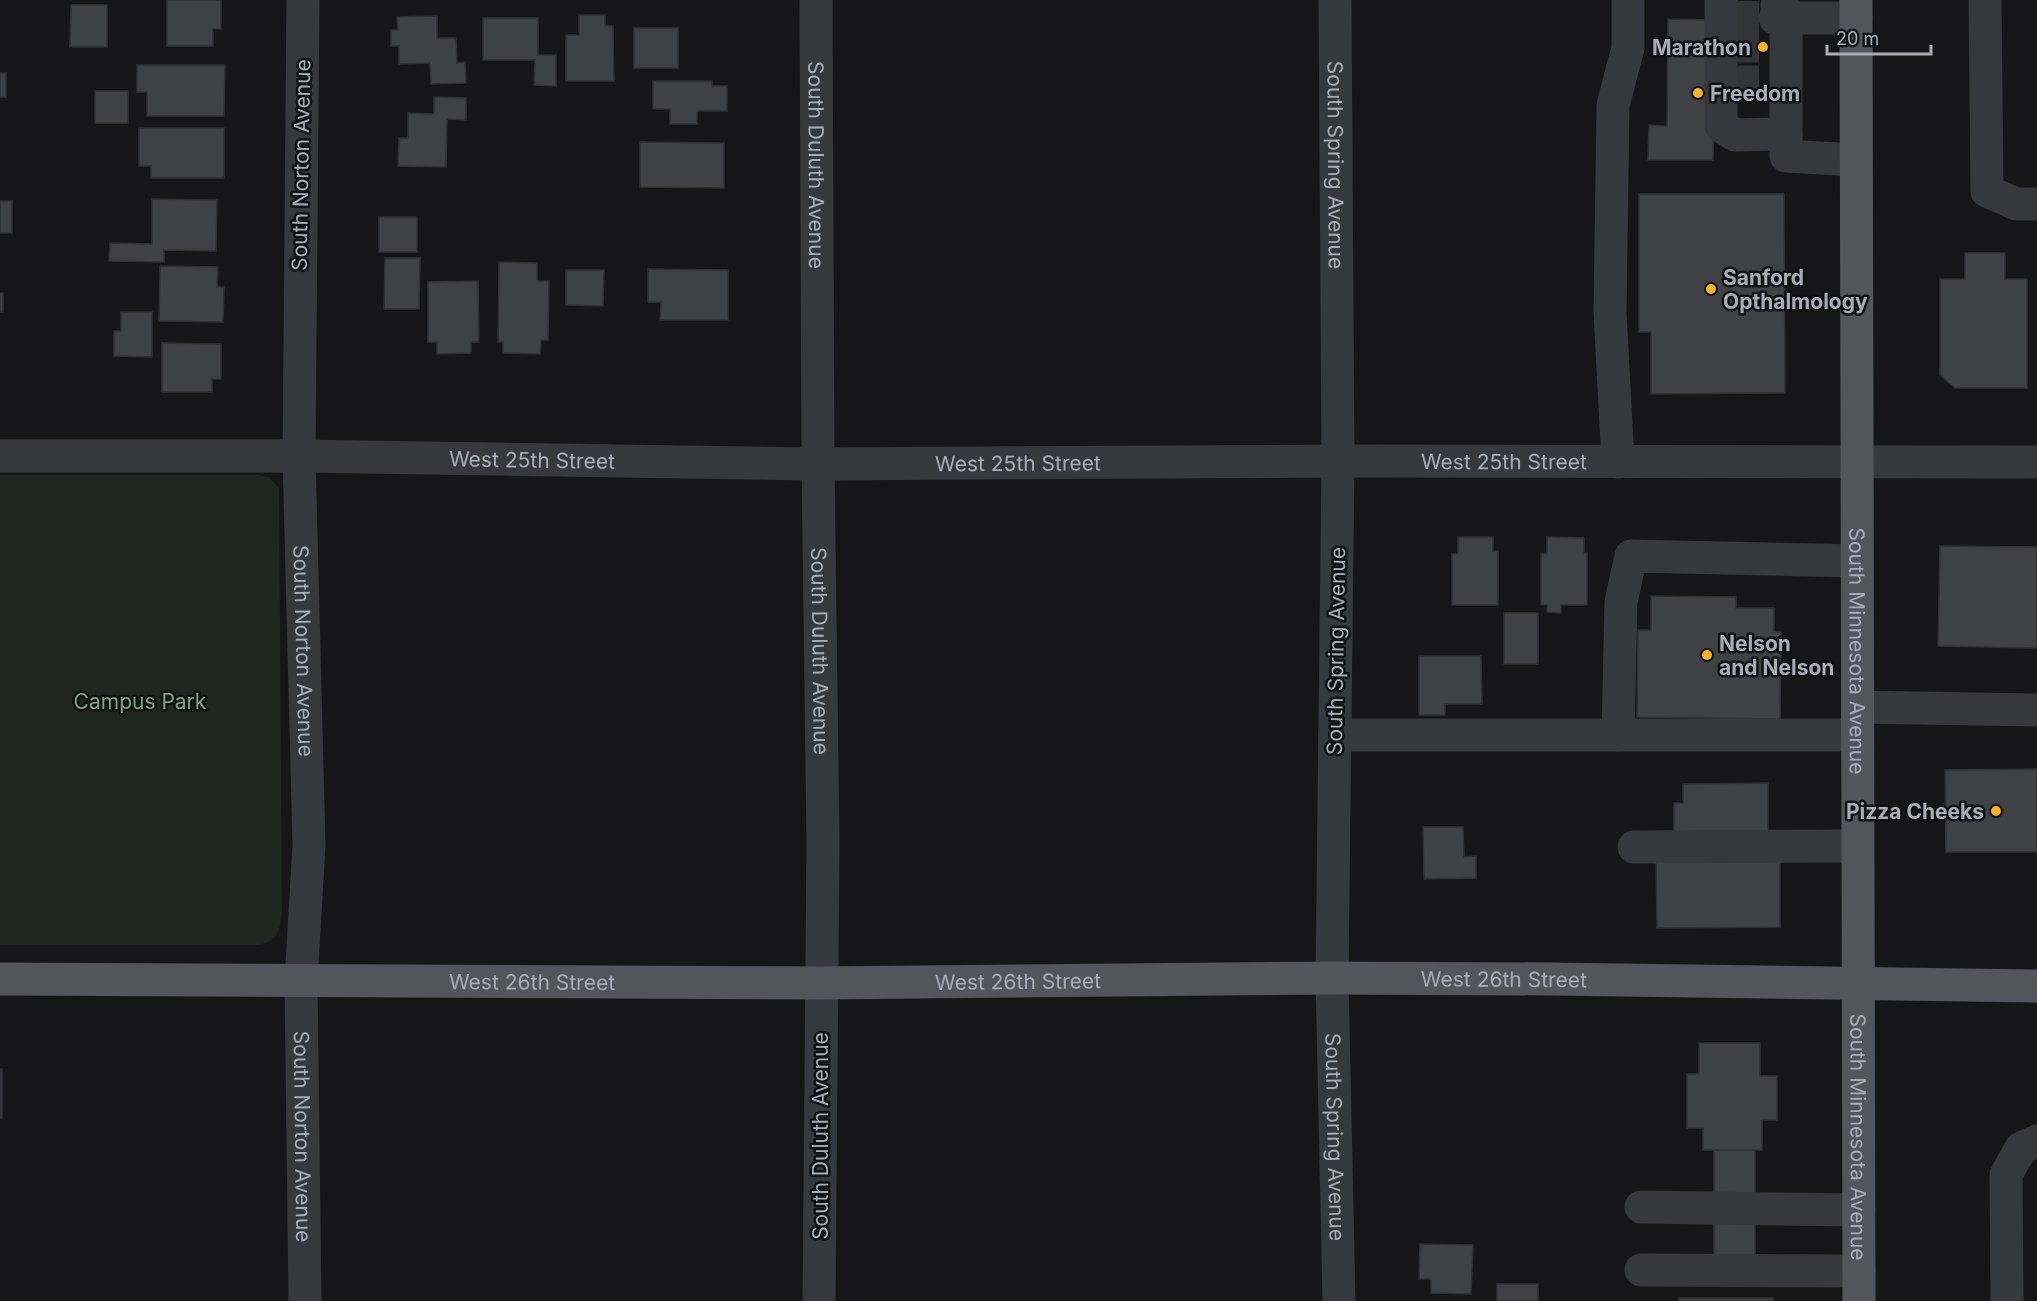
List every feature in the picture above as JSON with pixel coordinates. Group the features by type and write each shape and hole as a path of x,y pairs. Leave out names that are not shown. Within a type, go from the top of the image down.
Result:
{"main road":[{"name":"South Minnesota Avenue","path":"1856,9 1859,1286"},
{"name":"West 26th Street","path":"0,979 821,983 1332,978 2037,986"}],"street":[{"name":"South Norton Avenue","path":"303,0 298,456 309,845 302,981 305,1301"},
{"name":"South Duluth Avenue","path":"816,0 818,464 823,843 819,1301"},
{"name":"South Spring Avenue","path":"1335,0 1338,461 1332,978 1339,1301"},
{"path":"1618,462 1610,312 1613,105 1628,48 1628,0"},
{"path":"1985,0 1987,191 2016,204 2037,204"},
{"path":"1856,9 1780,27 1786,156 1856,160"},
{"path":"1723,25 1724,82 1721,126 1735,135 1786,134"},
{"name":"West 25th Street","path":"0,456 298,456 818,464 1338,461 2037,462"},
{"path":"1618,735 1621,602 1631,556 1857,561"},
{"path":"1335,735 1618,735 2037,710"},
{"path":"1634,847 1857,846"},
{"path":"2007,1301 2006,1175 2021,1149 2037,1141"},
{"path":"1641,1208 1859,1210"},
{"path":"1641,1270 1859,1286"}],"green space":[{"name":"Campus Park","path":"0,475 258,475 269,477 279,488 282,915 278,932 268,942 256,945 0,945"}],"building":[{"path":"167,0 221,0 221,29 213,29 213,46 167,46"},
{"path":"71,5 107,5 107,47 70,47"},
{"path":"579,15 605,15 605,26 613,26 614,81 566,81 566,35 579,35"},
{"path":"437,16 437,38 456,38 457,63 465,62 466,83 431,84 430,63 399,64 399,46 391,46 391,30 398,30 397,17"},
{"path":"483,18 538,18 538,55 556,55 556,86 534,85 535,60 483,60"},
{"path":"1668,19 1715,20 1713,160 1648,160 1649,125 1667,126"},
{"path":"634,28 678,28 678,68 634,68"},
{"path":"137,65 225,65 224,116 147,116 147,92 137,92"},
{"path":"0,73 6,73 6,97 0,97"},
{"path":"653,81 712,81 712,86 727,86 727,111 697,111 697,124 670,124 670,109 653,109"},
{"path":"95,91 128,91 128,123 95,123"},
{"path":"434,97 466,98 466,120 447,119 446,167 398,166 399,138 408,138 408,113 434,114"},
{"path":"139,128 224,128 224,178 151,178 151,166 139,166"},
{"path":"640,142 724,143 724,188 640,187"},
{"path":"1639,194 1784,194 1785,393 1651,394 1651,332 1639,332"},
{"path":"152,199 217,200 216,251 164,250 164,262 109,261 110,243 152,244"},
{"path":"0,201 12,201 12,233 0,233"},
{"path":"379,217 417,217 417,252 379,252"},
{"path":"1965,253 2005,253 2005,279 2027,279 2027,388 1955,388 1940,375 1940,279 1965,279"},
{"path":"385,258 420,258 419,309 384,309"},
{"path":"499,262 537,263 537,281 549,281 548,340 541,340 540,354 503,353 503,342 498,342"},
{"path":"160,266 218,267 217,287 224,287 223,322 159,321"},
{"path":"648,269 728,270 728,320 660,320 661,302 648,302"},
{"path":"566,270 604,270 603,306 566,305"},
{"path":"478,281 479,342 471,342 471,353 437,354 437,342 428,342 428,282"},
{"path":"0,293 3,293 3,312 0,312"},
{"path":"121,312 152,312 152,357 114,356 114,331 121,331"},
{"path":"162,343 221,344 221,379 212,379 212,392 162,392"},
{"path":"1458,537 1493,537 1493,551 1498,551 1498,605 1452,605 1452,554 1458,554"},
{"path":"1547,537 1584,538 1584,553 1587,553 1587,605 1561,605 1561,613 1547,612 1547,605 1541,605 1541,554 1547,554"},
{"path":"1940,546 2037,547 2037,648 1938,646"},
{"path":"1651,596 1736,597 1736,608 1774,608 1774,632 1781,632 1780,719 1637,717 1638,630 1651,630"},
{"path":"1504,613 1538,613 1538,664 1504,664"},
{"path":"1419,656 1481,656 1482,704 1445,704 1445,715 1419,715"},
{"path":"2037,769 2037,852 1946,852 1945,770"},
{"path":"1768,783 1768,835 1674,835 1674,803 1683,803 1683,784"},
{"path":"1423,827 1463,827 1464,857 1476,856 1476,878 1424,879"},
{"path":"1780,855 1780,927 1657,928 1656,856"},
{"path":"1699,1043 1760,1043 1760,1076 1777,1076 1777,1120 1762,1120 1762,1150 1703,1150 1703,1128 1687,1128 1687,1074 1699,1074"},
{"path":"0,1069 2,1069 2,1118 0,1118"},
{"path":"1714,1150 1755,1150 1755,1256 1714,1256"},
{"path":"1420,1244 1473,1245 1471,1294 1431,1293 1431,1279 1419,1279"},
{"path":"1497,1284 1538,1284 1538,1301 1497,1301"},
{"path":"1679,1298 1773,1298 1773,1301 1679,1301"}],"tunnel":[{"path":"1726,17 1775,18"},
{"path":"1726,46 1775,46"},
{"path":"1726,82 1777,82"}],"place":[{"name":"Marathon","path":"1763,47"},
{"name":"Freedom","path":"1698,93"},
{"name":"Sanford Opthalmology","path":"1711,289"},
{"name":"Nelson and Nelson","path":"1707,655"},
{"name":"Pizza Cheeks","path":"1996,811"}]}
